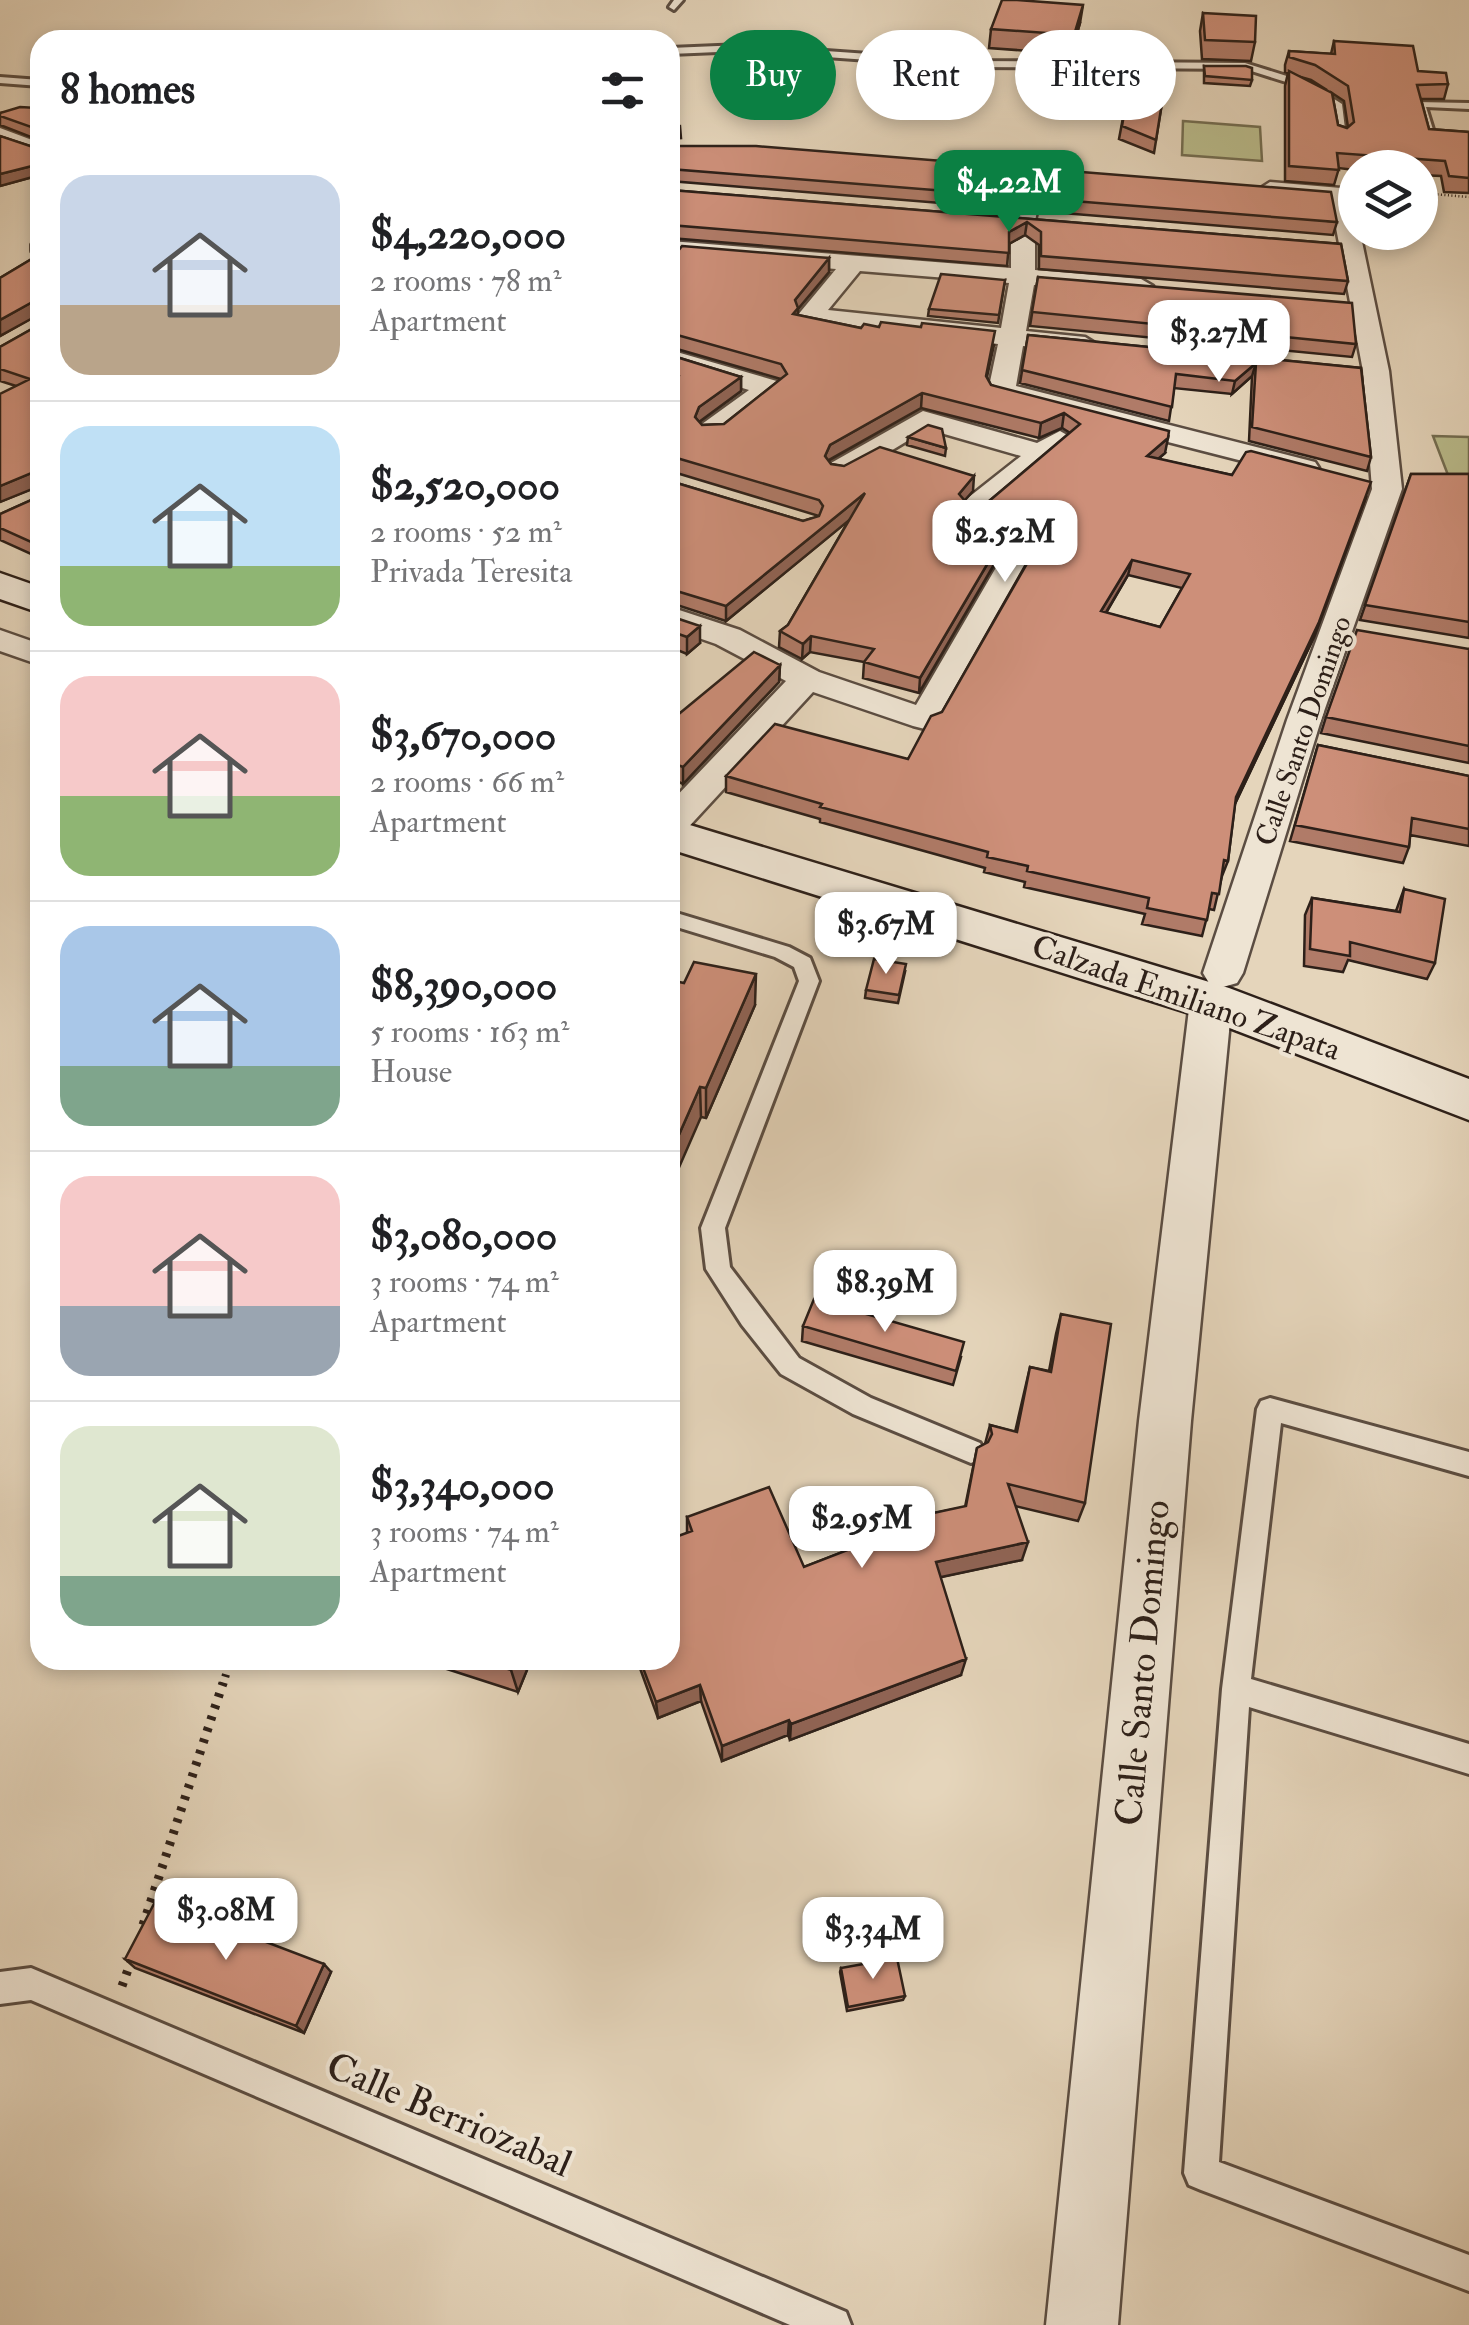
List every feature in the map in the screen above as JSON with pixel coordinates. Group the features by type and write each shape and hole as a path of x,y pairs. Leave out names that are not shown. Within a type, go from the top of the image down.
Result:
{"main road":[{"path":"0,585 30,598"},
{"path":"0,614 30,625"},
{"name":"Calzada Emiliano Zapata","path":"680,819 1469,1067"},
{"name":"Calzada Emiliano Zapata","path":"1217,987 1469,1100"}],"street":[{"path":"0,134 30,147"},
{"path":"1035,169 1023,221 1023,275 1002,391 1388,489 1343,246 1341,195 1245,187"},
{"path":"680,248 711,223"},
{"path":"680,249 1174,289"},
{"path":"854,262 810,316 1107,347"},
{"path":"680,361 770,388 712,430"},
{"path":"975,506 1093,415"},
{"path":"841,468 923,419 1041,453"},
{"path":"878,449 913,460"},
{"path":"966,475 1000,486"},
{"name":"Calle Santo Domingo","path":"1082,2325 1165,1420 1217,987 1301,732 1388,489"},
{"path":"680,620 728,637 807,678 925,719 1027,540"},
{"path":"1339,630 1376,636"},
{"path":"0,640 30,651"},
{"path":"680,811 807,678"},
{"path":"1301,732 1338,739"}],"lane":[{"path":"680,51 742,48 968,64 1245,66 1328,97 1337,104 1340,137"},
{"path":"0,80 30,82"},
{"path":"1469,106 1420,104 1431,139 1469,142"},
{"path":"680,921 782,952 802,962 809,981 713,1228 718,1269 790,1366 862,1406 971,1451"},
{"path":"1469,1464 1270,1409 1236,1689 1201,2173 1469,2273"},
{"path":"1236,1689 1469,1759"},
{"name":"Calle Berriozabal","path":"16,1986 111,2018 833,2325"}],"path":[{"path":"1438,194 1469,197"},
{"path":"111,2018 205,1748 227,1670"}],"green space":[{"path":"1183,121 1260,127 1262,161 1182,155"},
{"path":"1433,436 1469,437 1469,476 1448,475"}],"building":[{"path":"1002,0 1083,5 1076,30 991,29"},
{"path":"1203,13 1256,16 1255,42 1205,40"},
{"path":"1334,41 1413,46 1418,71 1446,73 1448,84 1417,85 1429,129 1469,132 1469,178 1449,176 1445,161 1438,160 1438,150 1338,150 1338,170 1289,166 1289,71 1332,93 1338,125 1347,128 1354,122 1348,86 1315,65 1289,57 1289,51 1335,54"},
{"path":"1204,66 1246,66 1252,68 1252,80 1205,76"},
{"path":"30,108 30,126 0,116 0,113"},
{"path":"1123,120 1159,120 1156,140 1122,126"},
{"path":"0,136 30,146 30,166 0,174"},
{"path":"680,146 756,146 1331,192 1337,222 680,170"},
{"path":"680,191 1338,244 1348,281 1041,256 1041,232 1027,222 1009,232 1009,253 680,226"},
{"path":"682,246 829,258 795,300 798,308 793,314 861,328 864,324 879,327 881,322 995,331 986,376 991,385 1169,431 1168,438 1147,456 1232,475 1246,452 1251,451 1371,482 1319,622 1236,797 1228,861 1224,860 1219,894 1212,893 1207,920 1147,908 1149,898 1027,871 1028,866 987,857 988,852 820,807 822,804 726,776 775,724 908,759 931,716 942,712 1048,527 1041,515 1028,512 1015,517 920,678 864,662 874,649 811,636 803,644 780,631 788,625 865,493 726,606 680,592 680,484 803,521 819,516 823,506 819,500 680,459 680,358 741,377 699,407 695,417 702,425 724,424 787,374 781,364 680,336","holes":["922,393 1041,423 1064,413 1080,424 988,502 966,502 959,494 974,476 880,447 844,466 831,464 825,456 830,445","1132,560 1190,574 1160,627 1101,611"]},
{"path":"30,260 30,303 0,320 0,278"},
{"path":"941,274 1005,280 999,315 929,309"},
{"path":"1038,277 1352,303 1356,344 1032,312"},
{"path":"30,330 30,379 0,369 0,347"},
{"path":"1028,335 1361,368 1371,457 1252,427 1256,363 1235,381 1176,374 1172,407 1022,370"},
{"path":"30,379 30,474 0,486 0,394"},
{"path":"928,425 942,429 946,448 908,437"},
{"path":"1411,474 1469,474 1469,622 1365,605"},
{"path":"30,501 30,542 0,528 0,514"},
{"path":"680,619 700,626 687,637 680,635"},
{"path":"1357,630 1469,649 1469,746 1326,717"},
{"path":"754,652 780,665 683,767 680,713"},
{"path":"1318,745 1469,776 1469,829 1412,818 1409,847 1295,825"},
{"path":"1404,889 1445,899 1435,963 1350,942 1350,956 1310,949 1312,898 1400,912"},
{"path":"874,959 906,964 899,995 866,990"},
{"path":"694,962 756,974 706,1088 700,1087 680,1132 680,982 684,983"},
{"path":"814,1299 964,1342 956,1371 803,1326"},
{"path":"1061,1314 1111,1324 1085,1503 1008,1484 1028,1542 936,1562 966,1659 722,1746 700,1685 656,1702 644,1670 680,1670 680,1535 692,1531 687,1517 769,1487 804,1567 925,1520 924,1515 966,1506 977,1448 988,1442 992,1434 990,1425 1017,1432 1030,1367 1051,1372"},
{"path":"156,1900 324,1964 296,2026 125,1959"},
{"path":"897,1958 905,1996 848,2007 841,1968"}]}
